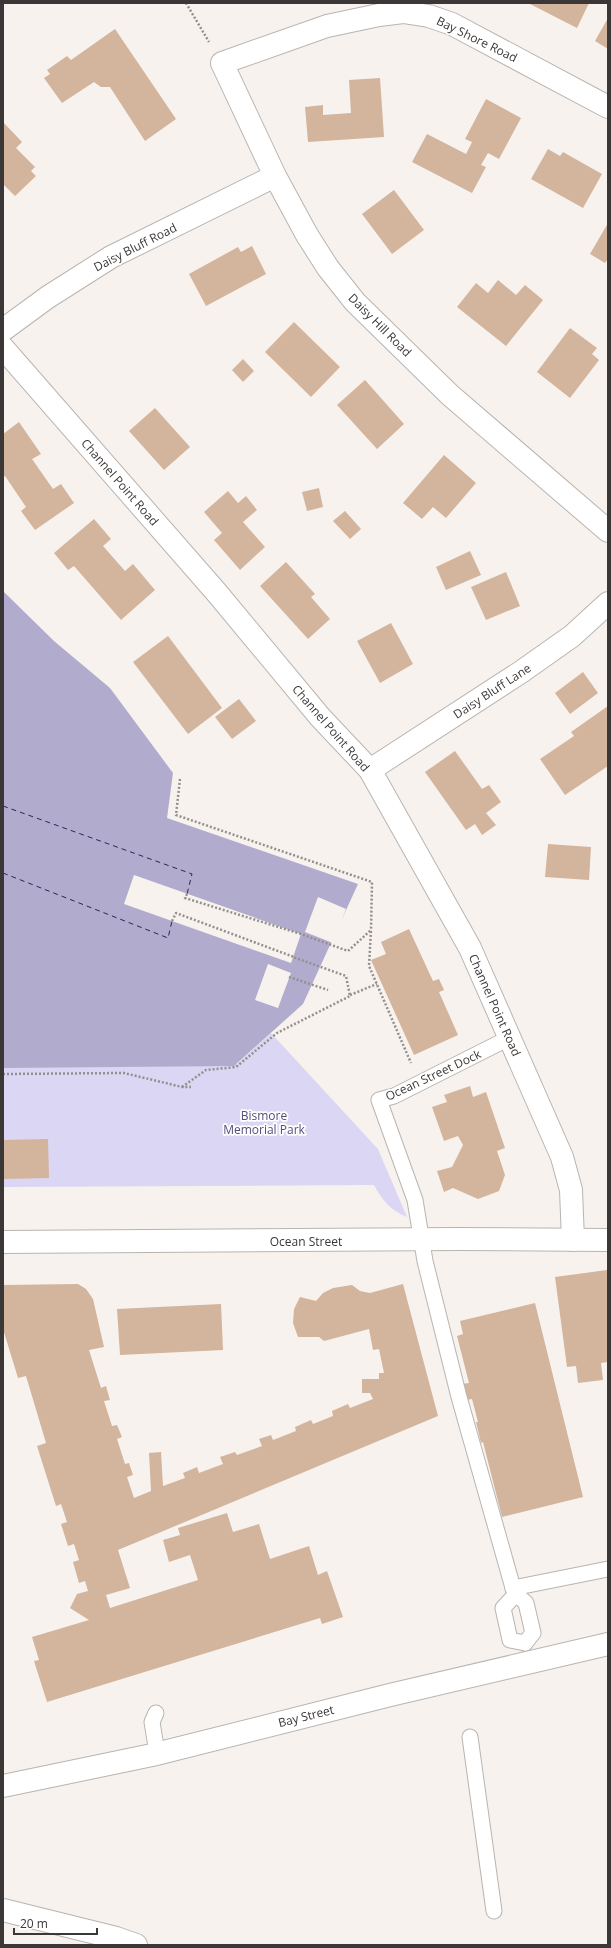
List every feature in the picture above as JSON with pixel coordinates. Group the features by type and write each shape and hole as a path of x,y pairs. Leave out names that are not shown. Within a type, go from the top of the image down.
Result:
{"street":[{"name":"Bay Shore Road","path":"222,63 327,26 379,15 403,12 429,16 452,24 608,107"},
{"name":"Daisy Hill Road","path":"222,63 275,176 306,235 328,268 354,302 450,395 608,531"},
{"name":"Daisy Bluff Road","path":"3,330 48,297 111,257 275,176"},
{"name":"Channel Point Road","path":"3,348 217,593 320,717 370,770 470,948 562,1157 568,1174 571,1190 573,1240"},
{"name":"Daisy Bluff Lane","path":"370,770 521,672 572,636 608,603"},
{"name":"Ocean Street","path":"3,1242 421,1239 608,1240"},
{"name":"Bay Street","path":"3,1786 157,1753 390,1694 527,1653 608,1644"},
{"path":"3,1910 116,1938 136,1945"}],"lane":[{"name":"Ocean Street Dock","path":"421,1239 415,1200 379,1100 394,1096 509,1038"},
{"path":"421,1239 425,1261 473,1451 515,1591 526,1603 533,1633 527,1653 510,1640 503,1608 515,1591 608,1568"},
{"path":"156,1713 152,1722 157,1753"},
{"path":"470,1737 494,1911"}],"path":[{"path":"186,3 222,63"},
{"path":"180,779 176,815 372,882 369,966 412,1066 394,1096"},
{"path":"187,894 185,898 302,934 348,951 371,930"},
{"path":"172,921 176,913 346,976 350,996"},
{"path":"289,977 328,990"},
{"path":"182,1087 206,1070 236,1067 278,1033 350,996 377,984"},
{"path":"3,1074 124,1073 182,1087 191,1087"}],"green space":[{"name":"Bismore Memorial Park","path":"271,1033 378,1149 407,1217 396,1212 380,1195 374,1185 3,1187 3,1066 237,1064"}],"shaded area":[{"path":"3,591 54,641 110,688 173,773 167,818 358,884 303,1004 234,1066 3,1068"}],"pier":[{"path":"134,875 301,934 291,963 124,904"},
{"path":"318,897 346,909 333,943 305,932"},
{"path":"268,964 291,973 278,1008 255,1000"}],"building":[{"path":"528,3 589,3 577,28"},
{"path":"608,18 608,49 595,41"},
{"path":"115,29 176,119 145,141 110,87 101,87 94,82 62,103 44,78 50,74 47,70 67,56 71,60"},
{"path":"380,78 384,137 308,142 305,107 323,105 323,115 351,113 349,80"},
{"path":"486,99 521,118 499,159 488,153 481,165 486,167 472,193 412,162 427,134 466,154 472,142 465,139"},
{"path":"3,122 22,142 16,148 35,167 31,171 36,176 15,196 3,184"},
{"path":"548,149 560,156 563,152 602,174 583,208 531,179"},
{"path":"394,190 424,230 392,254 362,214"},
{"path":"608,223 608,259 605,263 590,254"},
{"path":"252,246 266,274 206,306 189,274 238,247 241,252"},
{"path":"498,280 516,295 525,285 543,300 506,346 457,307 476,283 488,293"},
{"path":"294,322 340,367 311,397 265,352"},
{"path":"570,328 597,348 592,354 599,360 570,398 537,372"},
{"path":"243,359 254,371 243,382 232,370"},
{"path":"365,380 404,424 377,449 337,405"},
{"path":"155,408 190,447 164,470 129,431"},
{"path":"19,422 41,454 32,459 53,489 61,484 74,503 35,530 21,511 26,507 5,476 3,477 3,434"},
{"path":"444,455 476,483 446,518 433,507 422,519 403,503"},
{"path":"319,488 323,507 307,511 302,492"},
{"path":"228,491 238,503 246,496 257,510 243,522 265,547 240,570 214,540 222,533 204,512"},
{"path":"345,511 361,529 350,539 333,521"},
{"path":"94,519 111,539 103,546 125,571 133,564 155,590 121,620 74,566 68,570 54,553"},
{"path":"470,551 481,575 446,590 436,567"},
{"path":"286,562 315,594 311,597 330,619 308,639 260,586"},
{"path":"506,572 520,606 486,620 471,587"},
{"path":"391,623 413,664 380,683 357,641"},
{"path":"168,636 222,708 188,734 133,662"},
{"path":"583,672 598,693 570,714 555,693"},
{"path":"239,699 256,721 232,739 215,717"},
{"path":"608,706 608,766 565,795 540,759 574,736 571,732"},
{"path":"455,751 482,789 489,785 501,802 486,813 496,825 482,835 475,824 466,830 425,772"},
{"path":"548,844 591,847 589,880 545,877"},
{"path":"409,929 433,981 439,979 444,990 439,992 458,1035 414,1055 371,960 386,954 381,942"},
{"path":"470,1086 473,1097 486,1092 505,1148 497,1151 505,1175 499,1191 478,1199 453,1188 444,1192 437,1171 452,1167 463,1145 458,1136 444,1141 432,1107 447,1102 444,1095"},
{"path":"48,1139 49,1178 3,1179 3,1140"},
{"path":"607,1270 608,1362 601,1363 603,1380 578,1383 576,1366 567,1367 555,1277"},
{"path":"78,1284 86,1289 93,1299 104,1347 89,1350 101,1388 106,1386 110,1400 104,1401 112,1426 117,1425 122,1437 117,1439 125,1464 129,1463 133,1475 127,1477 134,1498 151,1491 149,1453 161,1452 163,1486 185,1478 183,1473 197,1467 199,1473 223,1464 220,1457 235,1452 237,1455 262,1446 259,1439 271,1435 273,1440 296,1431 295,1427 311,1420 313,1424 333,1416 332,1411 348,1404 350,1408 373,1399 370,1393 362,1393 362,1379 379,1379 379,1373 384,1373 379,1349 373,1350 369,1329 324,1341 319,1337 298,1337 293,1323 294,1309 300,1297 316,1301 323,1293 333,1288 352,1285 360,1291 370,1293 403,1284 438,1416 118,1550 130,1588 106,1595 110,1608 198,1580 190,1555 169,1562 163,1540 180,1535 178,1528 227,1513 233,1532 259,1524 270,1559 309,1546 318,1575 327,1571 343,1617 322,1624 320,1618 47,1702 34,1661 39,1660 32,1637 89,1620 70,1608 77,1594 88,1591 85,1581 79,1583 73,1562 79,1560 74,1544 68,1546 61,1524 67,1522 61,1504 56,1506 37,1446 46,1443 26,1376 18,1378 3,1329 3,1285"},
{"path":"535,1303 583,1497 502,1517 483,1442 481,1443 476,1422 478,1422 472,1399 466,1400 462,1384 469,1383 457,1336 463,1334 460,1321"},
{"path":"221,1304 223,1350 120,1355 117,1309"}],"ferry route":[{"path":"3,806 192,874 187,894"},
{"path":"3,873 168,938 172,921"}]}
